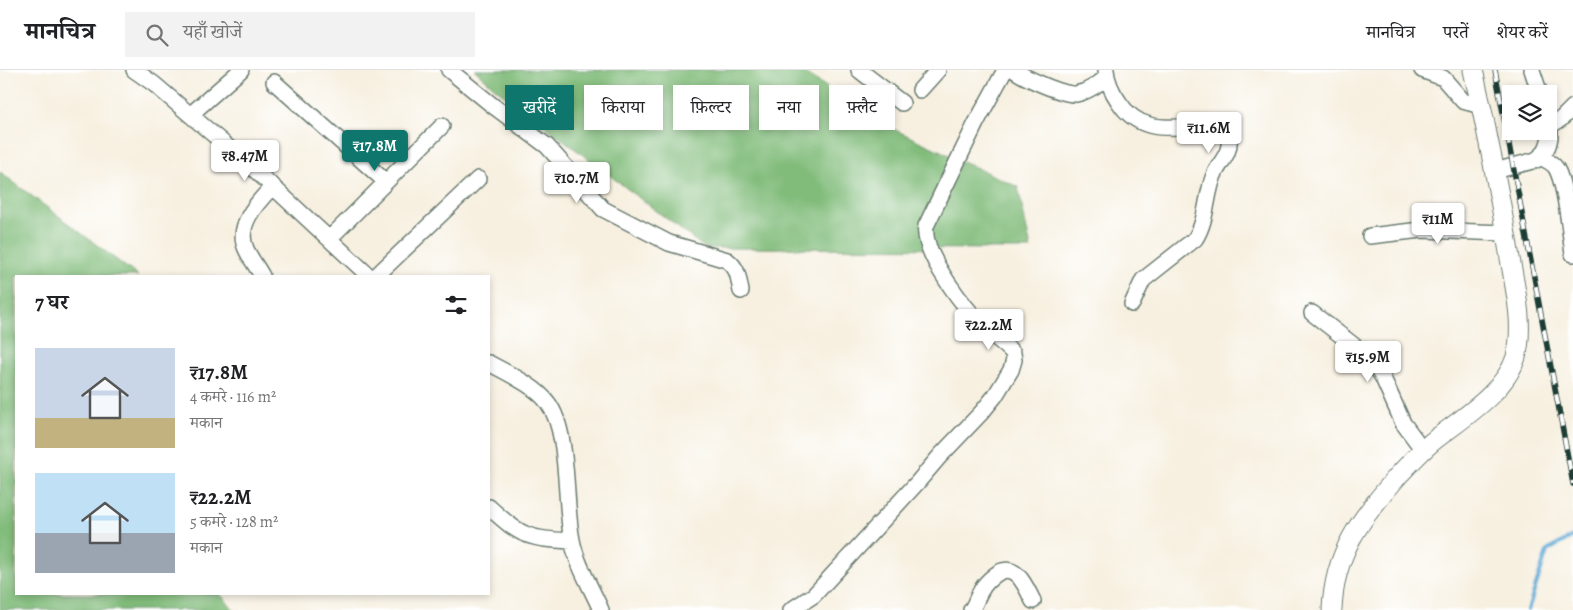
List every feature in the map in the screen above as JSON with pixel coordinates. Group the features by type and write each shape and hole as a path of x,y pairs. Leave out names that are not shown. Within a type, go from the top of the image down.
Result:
{"main road":[{"path":"1332,610 1334,588 1347,546 1376,500 1423,450 1490,395 1513,365 1519,341 1518,317 1495,171 1473,70"}],"street":[{"path":"134,70 154,84 273,186 368,275"},
{"path":"190,115 241,70"},
{"path":"450,70 492,105 548,146 602,210 669,243 727,260 735,266 741,291"},
{"path":"859,70 902,103"},
{"path":"920,90 938,70"},
{"path":"791,610 814,595 982,412 995,396 1011,370 1014,360 1013,353 970,313 953,290 935,260 924,234 926,226 972,131 1005,70"},
{"path":"1014,70 1029,79 1072,94 1092,88 1107,73 1115,97 1131,118 1153,127 1193,126 1216,129 1223,131 1227,135 1230,144 1226,156 1215,173 1199,233 1195,239 1143,280 1132,304"},
{"path":"1422,70 1443,78 1463,101 1481,106"},
{"path":"1532,70 1537,85"},
{"path":"274,82 386,182"},
{"path":"1557,121 1573,107"},
{"path":"330,238 442,126"},
{"path":"1495,171 1536,160 1549,144 1549,140"},
{"path":"1540,156 1555,166 1558,171 1564,194 1573,254"},
{"path":"377,275 478,179"},
{"path":"261,275 243,242 245,227 254,207 273,186"},
{"path":"1370,236 1422,230 1506,233"},
{"path":"1312,313 1358,348 1375,365 1383,378 1403,423 1423,450"},
{"path":"490,363 536,390 548,402 557,416 562,441 572,541 602,610"},
{"path":"490,508 507,523 529,536 547,540 572,541"},
{"path":"971,610 984,585 1002,570 1016,573 1033,601"}],"green space":[{"path":"475,70 800,70 829,89 829,130 895,130 1018,187 1031,249 705,248 550,130 574,130 574,85 505,85 505,96"},
{"path":"0,172 137,275 15,275 15,595 221,595 234,610 0,610"}],"waterway":[{"path":"1528,610 1547,551 1573,536"}],"railway":[{"path":"1495,70 1573,484"}]}
